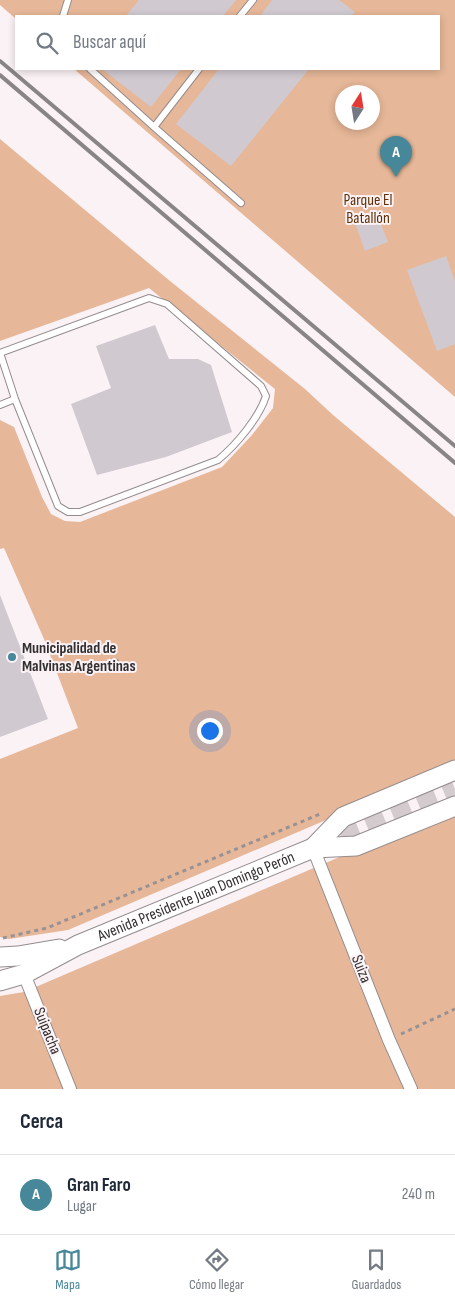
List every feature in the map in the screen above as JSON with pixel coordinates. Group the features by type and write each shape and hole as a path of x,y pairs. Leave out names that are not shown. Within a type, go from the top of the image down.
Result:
{"main road":[{"name":"Avenida Presidente Juan Domingo Perón","path":"313,848 343,817 455,770"},
{"name":"Avenida Presidente Juan Domingo Perón","path":"0,981 24,974 78,945 313,848 356,846 455,806"},
{"name":"Avenida Presidente Juan Domingo Perón","path":"0,958 78,945"}],"street":[{"name":"Suiza","path":"313,848 411,1089"},
{"name":"Suipacha","path":"24,974 70,1089"}],"lane":[{"path":"63,15 68,0"},
{"path":"241,15 253,0"},
{"path":"91,70 240,203"},
{"path":"154,127 198,70"},
{"path":"149,298 166,304 261,386 266,396 263,407 230,450 218,460 80,512 68,512 58,506 15,399 0,353 149,298"},
{"path":"0,404 15,399"}],"path":[{"path":"0,939 47,928 326,812"},
{"path":"390,1040 455,1009"}],"green space":[{"name":"Parque El Batallón","path":"0,0 455,0 455,397 75,70 440,70 440,15 15,15 15,18 0,5"},
{"path":"0,139 170,281 305,389 333,415 455,517 455,765 68,930 9,939 0,937 0,759 78,728 44,639 4,548 0,549 0,420 14,427 42,497 51,514 65,521 80,522 222,467 252,435 273,408 275,389 149,288 0,341"},
{"path":"455,812 455,1089 0,1089 0,996 24,992 391,835"}],"building":[{"path":"139,0 236,0 224,15 127,15"},
{"path":"272,0 339,0 355,12 352,15 261,15"},
{"path":"103,70 180,70 151,107"},
{"path":"218,70 308,70 231,166 176,124"},
{"path":"376,212 388,242 365,251 354,220"},
{"path":"446,256 455,281 455,344 437,351 407,270"},
{"path":"155,325 169,359 198,359 211,365 232,432 166,457 97,475 71,404 111,388 96,346"},
{"name":"Municipalidad de Malvinas Argentinas","path":"0,595 48,719 0,737"}],"tunnel":[{"path":"315,847 455,789"}],"railway":[{"path":"0,61 455,446"},
{"path":"0,75 455,463"}],"place":[{"name":"Gran Faro","path":"396,177"},
{"name":"Municipalidad de Malvinas Argentinas","path":"12,657"}]}
